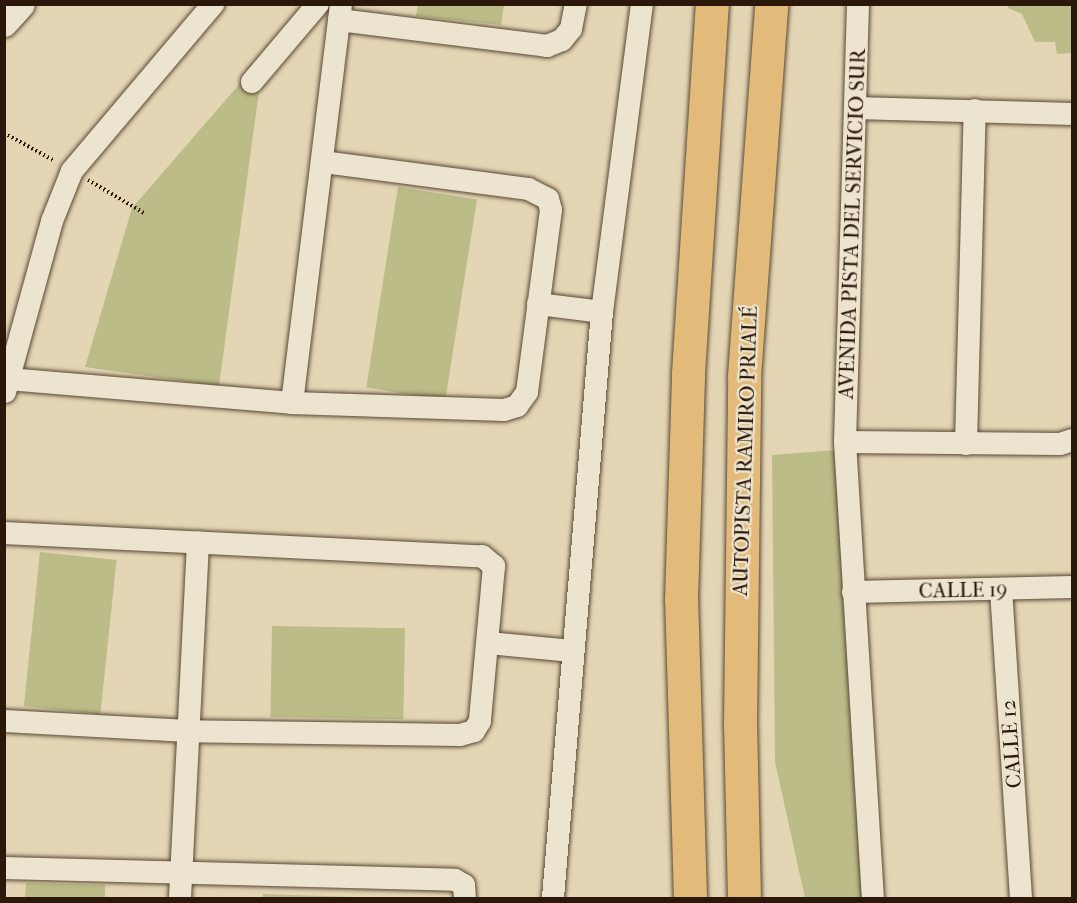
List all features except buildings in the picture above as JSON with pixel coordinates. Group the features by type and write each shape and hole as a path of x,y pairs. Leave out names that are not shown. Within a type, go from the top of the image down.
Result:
{"highway":[{"path":"690,898 681,600 689,361 712,4"},
{"name":"AUTOPISTA RAMIRO PRIALÉ","path":"744,898 740,677 744,375 771,4"}],"street":[{"path":"4,23 21,4"},
{"path":"213,4 72,171 52,221 6,386 292,403 511,409 527,392 552,210 542,194 528,189 324,162"},
{"path":"252,82 318,4"},
{"path":"292,403 324,162 340,12 547,46 561,40 571,29 576,4"},
{"path":"554,898 572,651 602,312 642,4"},
{"name":"AVENIDA PISTA DEL SERVICIO SUR","path":"858,4 857,108 845,442 873,898"},
{"path":"857,108 1072,114"},
{"path":"966,444 975,110"},
{"path":"538,304 602,312"},
{"path":"845,442 1060,444 1072,440"},
{"path":"4,533 482,556 494,566 489,643 480,721 474,731 460,735 188,731 4,721"},
{"path":"180,898 198,542"},
{"name":"CALLE 19","path":"853,592 1072,587"},
{"name":"CALLE 12","path":"1001,589 1022,898"},
{"path":"489,643 572,651"},
{"path":"4,868 181,875 455,880 464,885 465,898"}],"green space":[{"path":"418,4 504,5 501,25 416,16"},
{"path":"1009,5 1072,5 1072,53 1057,54 1055,42 1035,42 1022,14 1008,8"},
{"path":"243,80 259,91 219,386 85,367 132,208"},
{"path":"398,187 477,200 445,400 366,388"},
{"path":"836,450 862,898 805,898 775,762 772,455"},
{"path":"40,552 117,560 100,714 24,706"},
{"path":"272,626 405,628 403,719 270,717"},
{"path":"26,883 105,885 105,898 25,898"},
{"path":"263,894 386,898 262,898"}]}
